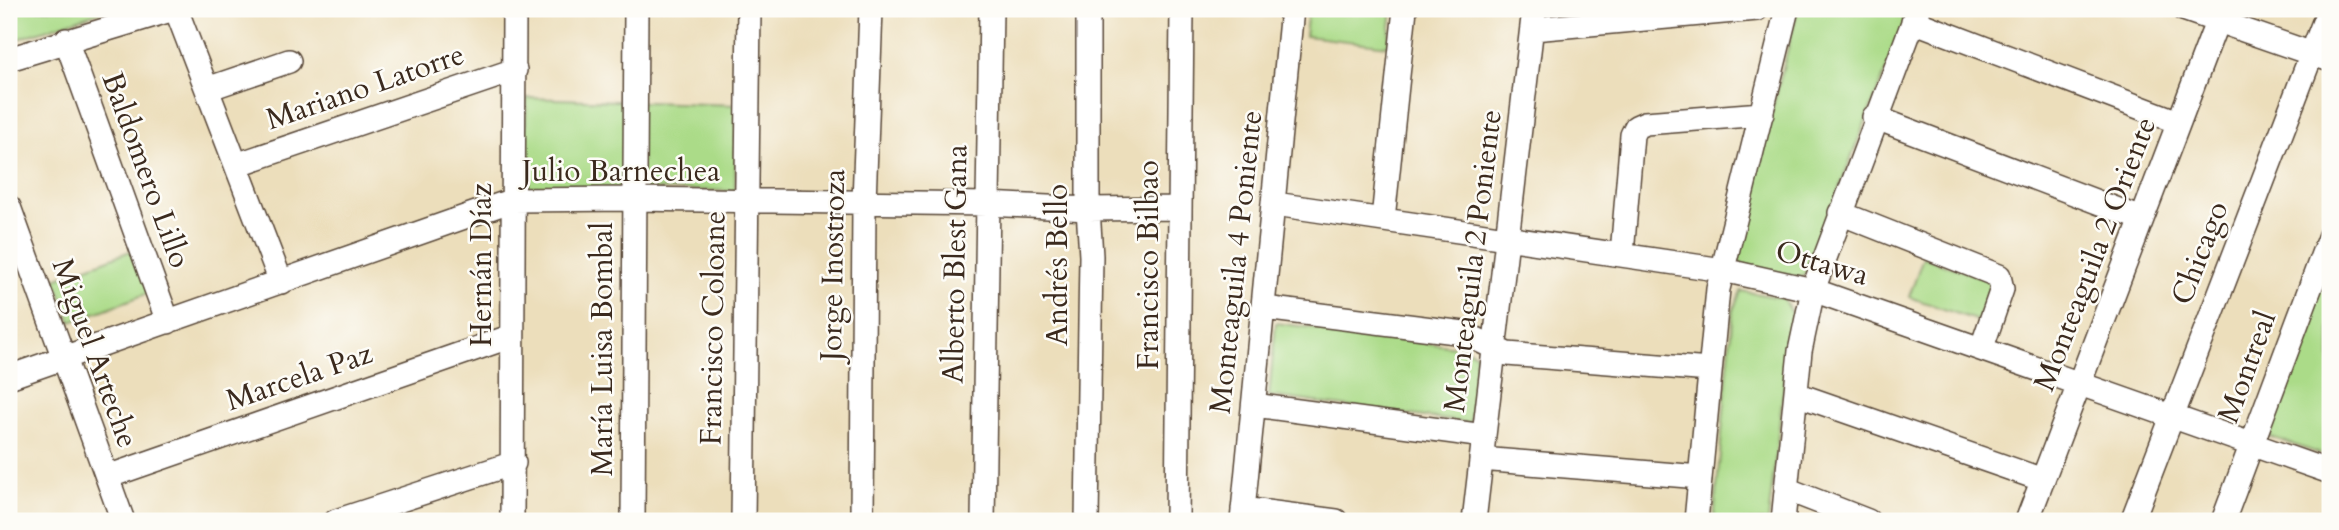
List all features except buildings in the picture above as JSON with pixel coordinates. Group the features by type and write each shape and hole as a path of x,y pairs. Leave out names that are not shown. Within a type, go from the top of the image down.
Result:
{"street":[{"path":"9,59 175,9 281,282"},
{"name":"Hernán Díaz","path":"512,521 514,9"},
{"name":"María Luisa Bombal","path":"633,521 636,9"},
{"name":"Francisco Coloane","path":"743,521 749,9"},
{"name":"Jorge Inostroza","path":"862,521 864,202 871,9"},
{"name":"Alberto Blest Gana","path":"983,521 991,9"},
{"name":"Andrés Bello","path":"1087,521 1091,256 1088,209 1088,9"},
{"name":"Francisco Bilbao","path":"1177,521 1182,9"},
{"name":"Monteaguila 4 Poniente","path":"1243,515 1292,9"},
{"path":"1383,219 1405,9"},
{"path":"1533,19 1757,9"},
{"path":"1696,521 1718,289 1787,9"},
{"path":"2183,9 2219,15 2321,57"},
{"name":"Chicago","path":"2133,521 2171,416 2321,57 2329,9"},
{"path":"1783,521 1800,351 1813,290 1874,117 1915,15 2178,122"},
{"name":"Monteaguila 2 Oriente","path":"2027,521 2219,15"},
{"name":"Monteaguila 2 Poniente","path":"1474,521 1533,19"},
{"name":"Baldomero Lillo","path":"66,40 168,322"},
{"path":"207,89 289,61"},
{"name":"Mariano Latorre","path":"236,164 514,70"},
{"path":"1622,254 1632,135 1636,127 1762,114"},
{"path":"1874,117 2142,219"},
{"name":"Julio Barnechea","path":"9,377 513,200 633,199 746,203 988,204 1088,209 1179,208"},
{"name":"Ottawa","path":"1275,204 1724,270 1813,290 1982,347 2330,472"},
{"name":"Miguel Arteche","path":"9,207 123,521"},
{"path":"1840,213 1999,276 2002,289 1982,347"},
{"name":"Montreal","path":"2223,521 2330,235"},
{"path":"1264,308 1464,332 1507,354 1710,370"},
{"name":"Marcela Paz","path":"107,477 512,337"},
{"path":"1796,394 2043,480"},
{"path":"1254,405 1484,436"},
{"path":"1481,459 1700,477"},
{"path":"336,521 514,463"},
{"path":"1786,489 1868,521"},
{"path":"1243,515 1336,521"}],"green space":[{"path":"9,9 109,9 9,42"},
{"path":"1308,9 1392,9 1388,46 1305,36"},
{"path":"1798,9 1910,9 1806,272 1800,278 1741,265 1736,252"},
{"path":"527,98 736,105 735,191 522,187"},
{"path":"133,250 149,293 71,322 55,279"},
{"path":"1923,257 1992,281 1978,321 1909,297"},
{"path":"2330,261 2330,457 2262,434"},
{"path":"1741,291 1783,298 1792,315 1768,521 1714,521 1733,310"},
{"path":"1276,323 1464,348 1476,354 1470,423 1269,396"}]}
